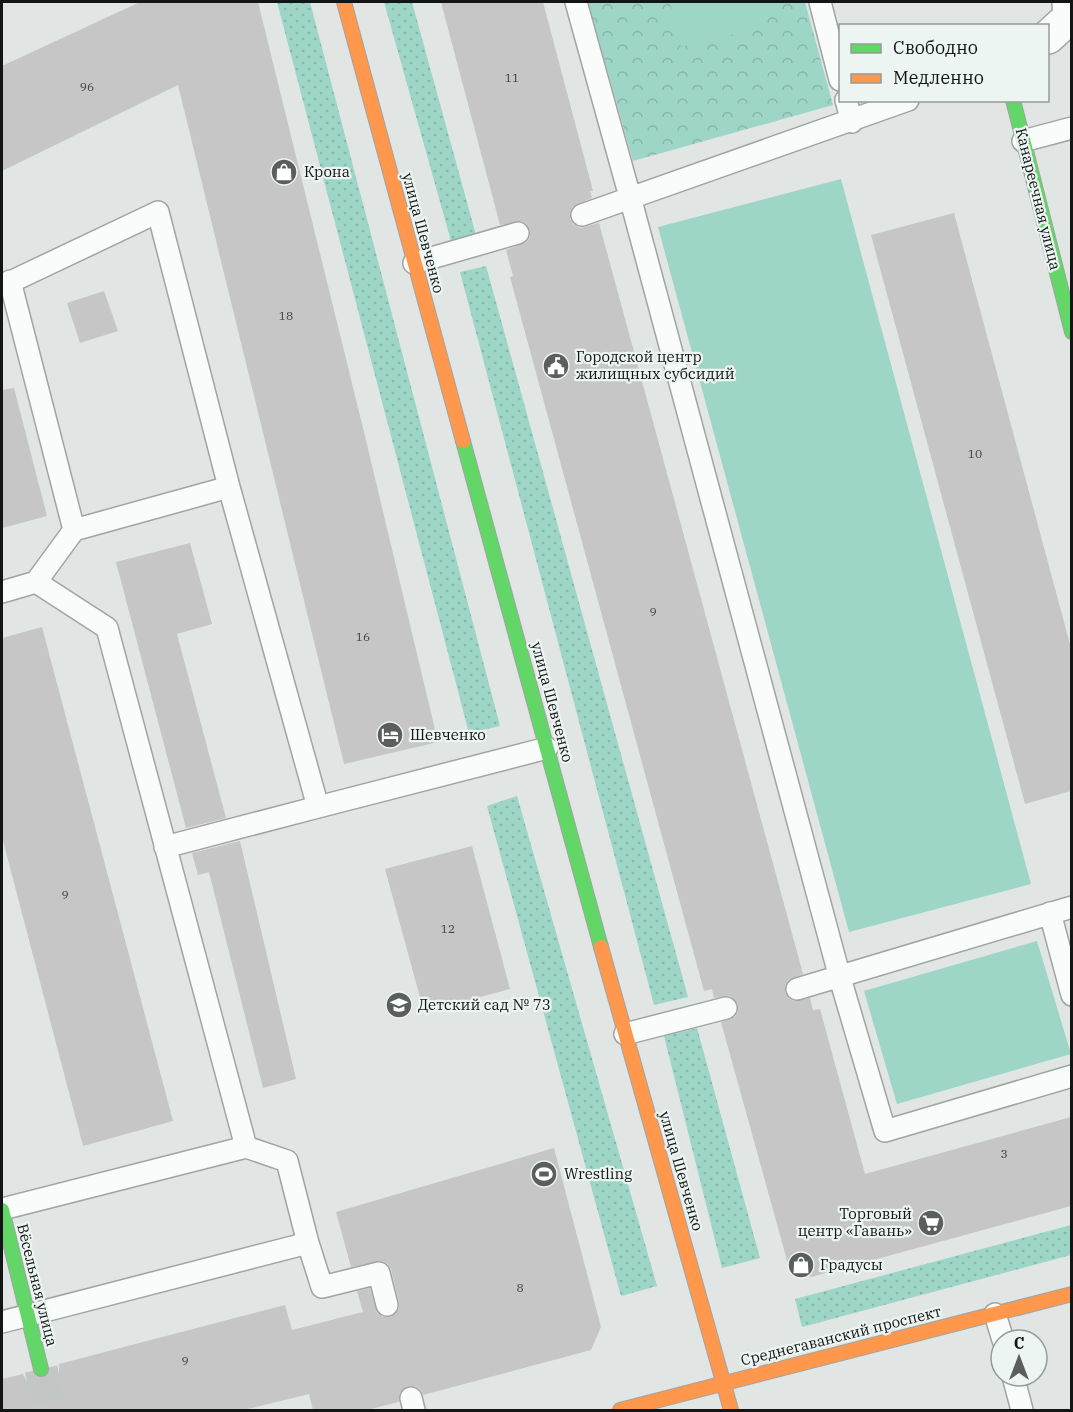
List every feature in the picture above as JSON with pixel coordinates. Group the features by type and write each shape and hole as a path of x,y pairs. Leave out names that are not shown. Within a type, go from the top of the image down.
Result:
{"street":[{"name":"улица Шевченко","path":"344,2 625,1034 730,1410"},
{"name":"Канареечная улица","path":"1013,102 1071,332"},
{"name":"Вёсельная улица","path":"2,1209 41,1369"},
{"name":"Среднегаванский проспект","path":"620,1410 1071,1294"}],"lane":[{"path":"576,2 840,978 885,1131 1071,1076"},
{"path":"820,2 839,76"},
{"path":"847,102 852,122"},
{"path":"582,215 852,122 903,102"},
{"path":"1023,141 1071,128"},
{"path":"74,530 6,284 158,212 229,487 318,807"},
{"path":"414,262 518,233"},
{"path":"2,591 36,582 74,530 229,487"},
{"path":"36,582 106,628 246,1147"},
{"path":"165,847 547,748"},
{"path":"797,989 1071,907"},
{"path":"1050,913 1071,995"},
{"path":"625,1034 726,1008"},
{"path":"2,1209 246,1147 287,1161 322,1287 379,1273 387,1305"},
{"path":"2,1322 308,1243"},
{"path":"995,1314 999,1328"},
{"path":"1016,1388 1022,1410"}],"green space":[{"path":"277,2 310,2 500,726 469,733"},
{"path":"384,2 412,2 476,235 451,241"},
{"path":"588,2 805,2 833,105 633,161"},
{"path":"670,2 762,2 768,26 681,47"},
{"path":"841,179 1031,884 849,932 658,227"},
{"path":"486,266 688,997 654,1005 460,272"},
{"path":"517,796 657,1286 621,1296 487,806"},
{"path":"1037,941 1071,1054 897,1104 864,991"},
{"path":"697,1028 760,1258 722,1268 664,1036"},
{"path":"1071,1225 1071,1255 802,1327 795,1299"}],"building":[{"path":"140,2 258,2 438,742 344,764 178,85 2,171 2,66"},
{"path":"441,2 543,2 593,191 590,191 592,198 572,207 570,219 580,228 599,223 803,974 788,980 785,992 788,998 794,1001 810,998 813,1010 820,1009 865,1174 1071,1117 1071,1206 811,1277 788,1264 721,1022 735,1017 738,1004 730,996 714,998 712,989 704,991 510,277 513,276 506,250 527,242 530,230 526,223 520,221 500,225"},
{"path":"954,213 1071,648 1071,791 1025,804 871,235"},
{"path":"104,291 118,331 80,343 67,303"},
{"path":"14,388 47,516 2,528 2,390"},
{"path":"190,543 212,624 177,634 226,818 186,828 116,562"},
{"path":"42,627 173,1121 83,1146 2,837 2,638"},
{"path":"240,841 296,1079 263,1088 209,872 198,875 192,853"},
{"path":"472,846 510,989 424,1012 385,869"},
{"path":"554,1148 601,1327 591,1350 423,1395 421,1390 415,1386 407,1386 399,1394 399,1402 367,1410 313,1410 309,1394 244,1410 2,1410 2,1379 23,1374 27,1382 35,1387 46,1387 59,1375 59,1364 285,1305 292,1330 363,1312 357,1291 370,1288 377,1313 383,1317 391,1317 399,1309 399,1302 391,1269 382,1261 351,1267 336,1212"}],"tunnel":[{"path":"41,1369 50,1410"}],"traffic: fast":[{"path":"1014,102 1072,332"},
{"path":"463,441 601,947"},
{"path":"2,1210 41,1369"}],"traffic: slow":[{"path":"344,2 463,441"},
{"path":"601,947 731,1410"},
{"path":"620,1410 1072,1294"}],"place":[{"name":"Крона","path":"284,172"},
{"name":"Городской центр жилищных субсидий","path":"556,366"},
{"name":"Шевченко","path":"390,735"},
{"name":"Детский сад № 73","path":"399,1005"},
{"name":"Wrestling","path":"544,1174"},
{"name":"Торговый центр «Гавань»","path":"931,1223"},
{"name":"Градусы","path":"801,1265"}]}
